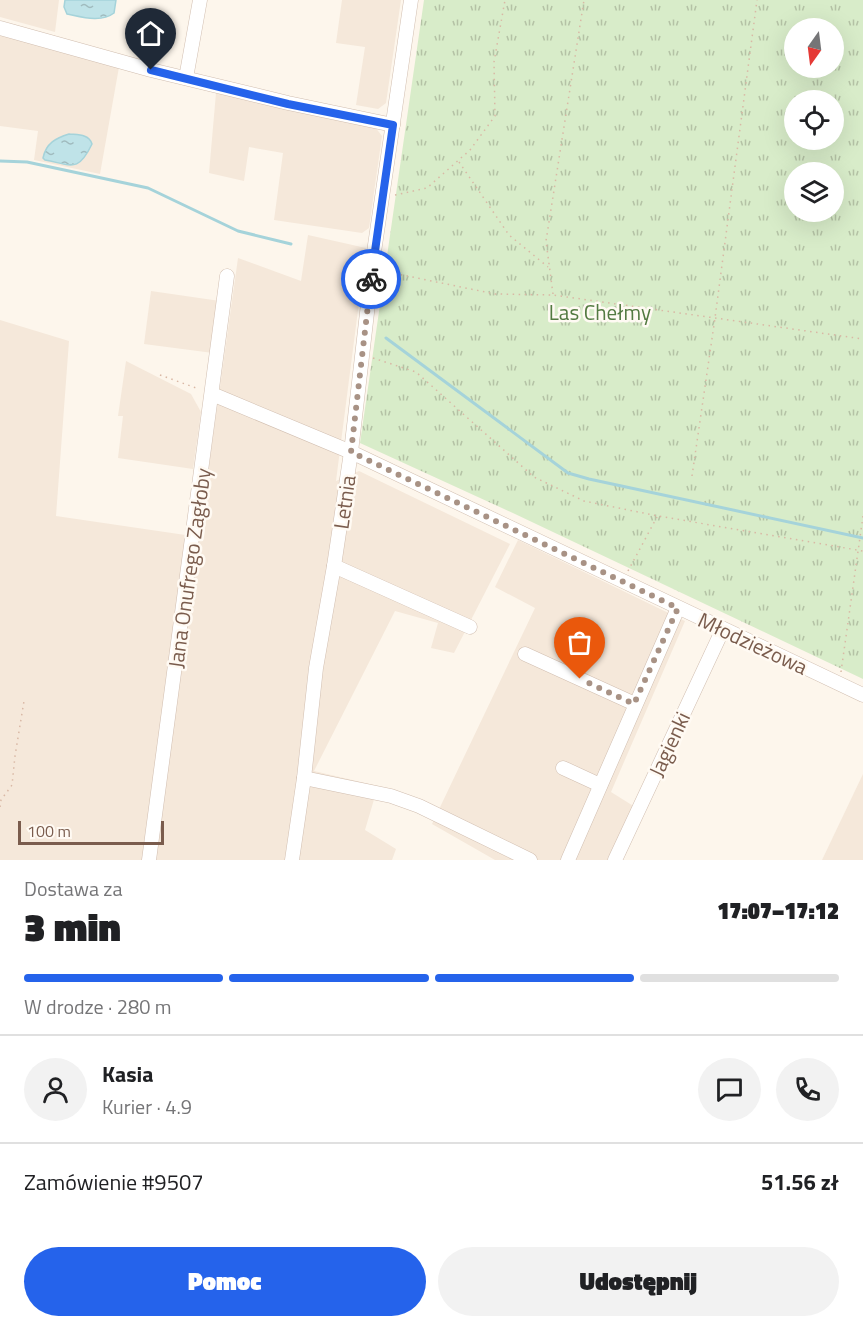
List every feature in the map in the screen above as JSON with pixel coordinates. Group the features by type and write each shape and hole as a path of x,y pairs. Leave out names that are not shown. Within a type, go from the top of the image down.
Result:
{"street":[{"path":"186,78 200,0"},
{"name":"Letnia","path":"292,860 316,668 351,452 372,269 411,0"},
{"path":"0,27 288,104 393,125"},
{"name":"Jana Onufrego Zagłoby","path":"149,860 227,276"},
{"name":"Młodzieżowa","path":"212,394 351,452 863,695"},
{"path":"334,566 470,627"},
{"path":"568,860 634,704 678,608"},
{"name":"Jagienki","path":"615,860 723,629"},
{"path":"525,654 634,704"},
{"path":"562,768 600,785"},
{"path":"304,778 391,796 419,806 530,860"}],"path":[{"path":"382,198 428,188 470,150 495,116 494,62 505,0"},
{"path":"553,295 546,241 584,0"},
{"path":"692,476 716,318 757,0"},
{"path":"458,160 509,236 549,267"},
{"path":"372,269 495,294 553,295 863,339"},
{"path":"362,354 416,372 534,477 584,501 658,516 863,550"},
{"path":"160,375 212,394"},
{"path":"621,582 658,516"},
{"path":"841,684 863,516"},
{"path":"0,807 1,800 12,785 24,701"}],"shaded area":[{"path":"0,0 59,0 55,32 0,17"},
{"path":"342,0 401,0 386,103 378,109 356,105 365,47 336,43"},
{"path":"0,35 119,67 100,174 34,160 38,131 0,126"},
{"path":"216,93 375,127 382,136 369,228 362,233 274,220 283,153 249,147 244,181 209,173"},
{"path":"308,235 366,248 336,481 359,471 510,544 454,653 431,648 438,623 395,611 314,771 378,786 365,830 396,849 392,860 0,860 0,320 69,341 56,516 199,537 238,258 301,281"},
{"path":"151,291 220,301 213,353 144,344"},
{"path":"126,361 191,394 201,412 193,469 118,458 123,416 118,416"},
{"path":"518,540 685,621 611,792 635,807 610,860 495,860 432,824 535,608 495,587"},
{"path":"863,774 863,860 822,860"}],"green space":[{"name":"Las Chełmy","path":"424,0 863,0 863,679 360,443"}],"water":[{"path":"65,0 116,0 114,13 97,19 67,14 64,7"},
{"path":"69,134 83,136 91,141 92,144 83,159 73,165 68,165 43,158 49,145 56,139"}],"waterway":[{"path":"0,161 27,162 148,188 238,231 291,244"},
{"path":"386,338 568,473 863,538"}],"way so far":[{"path":"371,279 351,452 678,608 634,704 580,679"}],"route":[{"path":"151,70 288,104 393,125 371,279"}]}
